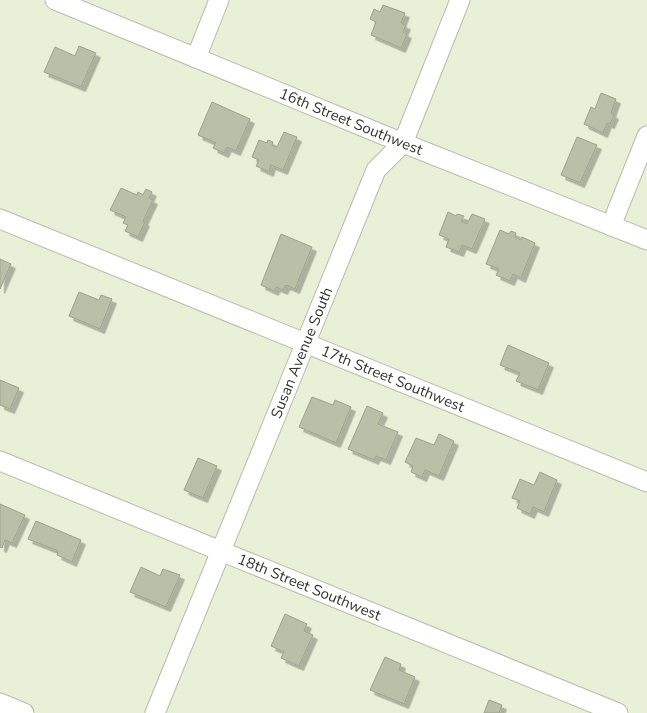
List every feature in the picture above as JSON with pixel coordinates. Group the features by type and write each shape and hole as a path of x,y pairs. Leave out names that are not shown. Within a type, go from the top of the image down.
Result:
{"street":[{"name":"16th Street Southwest","path":"55,0 402,143 647,240"},
{"path":"196,58 219,0"},
{"name":"Susan Avenue South","path":"155,713 376,170 402,143 460,0"},
{"path":"611,226 647,136"},
{"name":"17th Street Southwest","path":"0,219 647,482"},
{"name":"18th Street Southwest","path":"0,461 618,713"},
{"path":"0,703 24,713"}],"building":[{"path":"383,5 405,13 401,23 406,25 403,32 407,34 401,48 371,35 376,22 370,19 374,9 380,12"},
{"path":"79,46 96,53 81,87 44,72 55,47 75,56"},
{"path":"601,93 616,99 611,113 614,115 610,124 607,123 603,133 584,124 591,107 595,109"},
{"path":"212,102 250,119 236,151 227,147 224,153 213,148 216,143 198,135"},
{"path":"284,132 297,137 283,170 271,165 269,172 256,166 259,160 252,157 259,140 267,143 268,140 277,147"},
{"path":"577,137 597,145 580,183 561,175"},
{"path":"121,188 137,195 138,192 143,195 146,189 152,192 149,198 153,200 138,237 125,231 128,225 123,223 126,217 110,210"},
{"path":"448,212 456,216 457,214 464,216 461,221 467,224 472,214 485,219 472,249 462,245 459,252 446,247 449,239 439,235"},
{"path":"500,230 509,234 511,231 516,233 515,237 521,240 522,237 535,243 521,278 513,274 510,281 496,275 499,269 486,264"},
{"path":"281,234 312,247 295,289 286,285 283,290 276,287 274,291 261,285"},
{"path":"0,259 11,264 0,289"},
{"path":"79,292 99,300 101,295 112,299 100,329 69,316"},
{"path":"508,345 549,363 538,390 516,381 520,373 500,365"},
{"path":"0,380 19,388 10,409 0,405"},
{"path":"312,397 333,405 335,400 351,407 336,443 299,427"},
{"path":"367,406 383,413 378,424 398,432 386,460 376,456 374,460 348,449"},
{"path":"439,434 454,441 439,476 425,470 422,477 411,472 413,466 405,462 416,438 434,445"},
{"path":"198,458 217,466 203,498 184,490"},
{"path":"540,472 557,480 544,512 533,507 530,514 517,508 520,501 512,498 520,479 534,485"},
{"path":"0,504 25,515 12,543 5,540 2,548 0,547"},
{"path":"36,521 81,540 72,562 57,555 58,551 28,539"},
{"path":"141,567 160,576 163,569 180,575 166,607 130,592"},
{"path":"285,614 307,624 304,631 313,635 299,666 281,658 284,652 271,646"},
{"path":"385,657 401,664 399,670 415,677 404,704 370,690"},
{"path":"489,700 502,705 499,713 484,713"}]}
